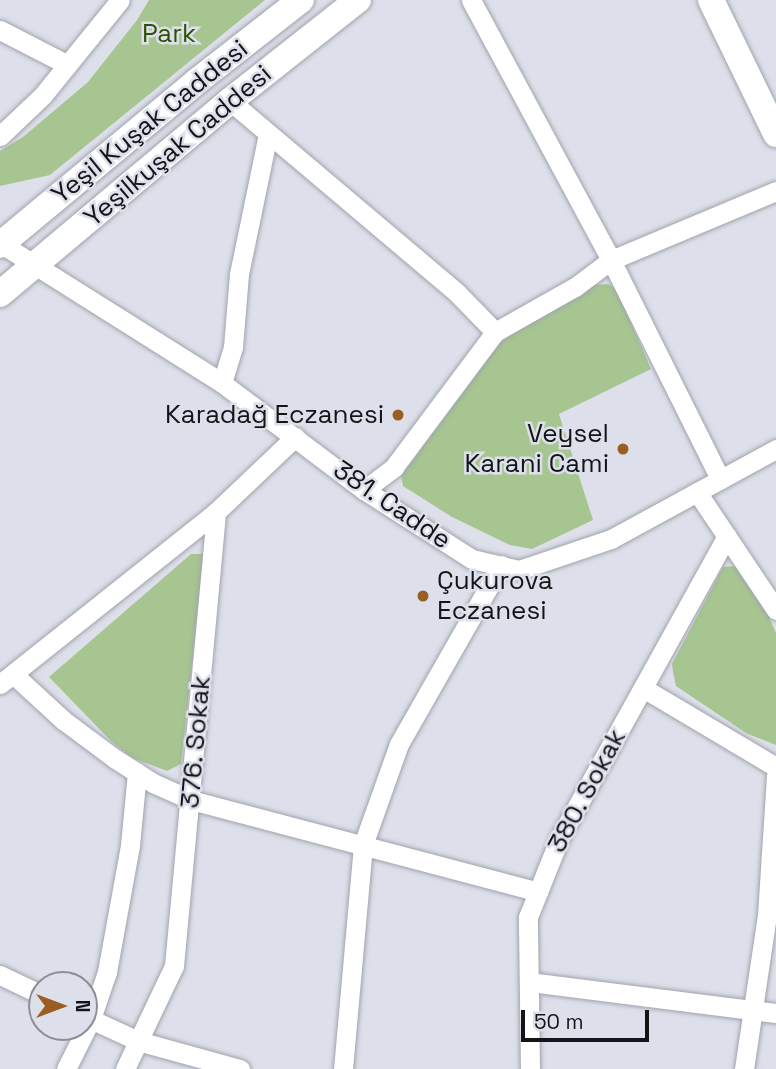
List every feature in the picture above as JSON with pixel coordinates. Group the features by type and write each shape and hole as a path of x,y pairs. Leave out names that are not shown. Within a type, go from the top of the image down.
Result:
{"main road":[{"name":"Yeşil Kuşak Caddesi","path":"0,244 196,82 301,0"},
{"name":"Yeşilkuşak Caddesi","path":"0,294 230,101 358,0"},
{"path":"711,0 776,134"}],"street":[{"path":"0,135 43,96 120,0"},
{"path":"471,0 611,260 720,479"},
{"path":"0,30 68,65"},
{"path":"230,101 457,293 495,332"},
{"path":"222,383 233,347 239,274 268,134"},
{"path":"364,490 394,467 495,332 575,288 611,260 776,191"},
{"name":"381. Cadde","path":"0,244 36,264 222,383 364,490 472,559 519,570 611,539 776,449"},
{"path":"295,437 216,512 6,679 137,772 191,800 538,892"},
{"path":"697,492 776,610"},
{"name":"376. Sokak","path":"125,1069 174,966 216,512"},
{"name":"380. Sokak","path":"530,1069 528,917 559,836 727,536"},
{"path":"344,1069 363,845 399,744 501,565"},
{"path":"643,688 776,766"},
{"path":"98,987 112,946 130,845 137,772"},
{"path":"744,1069 767,915 776,775"},
{"path":"0,975 28,989"},
{"path":"530,982 776,1013"},
{"path":"98,1022 138,1041 240,1069"},
{"path":"66,1069 78,1041"}],"green space":[{"name":"Park","path":"149,0 265,0 50,175 0,186 0,151 23,137 88,82 137,20"},
{"path":"608,284 616,288 651,369 559,414 593,520 532,549 510,545 452,517 403,486 401,476 499,343 594,285"},
{"path":"191,554 203,554 181,764 167,771 133,758 112,742 49,677"},
{"path":"737,566 759,594 776,633 776,745 746,733 676,686 672,664 723,567"}],"place":[{"name":"Karadağ Eczanesi","path":"398,415"},
{"name":"Veysel Karani Cami","path":"623,449"},
{"name":"Çukurova Eczanesi","path":"423,596"}]}
